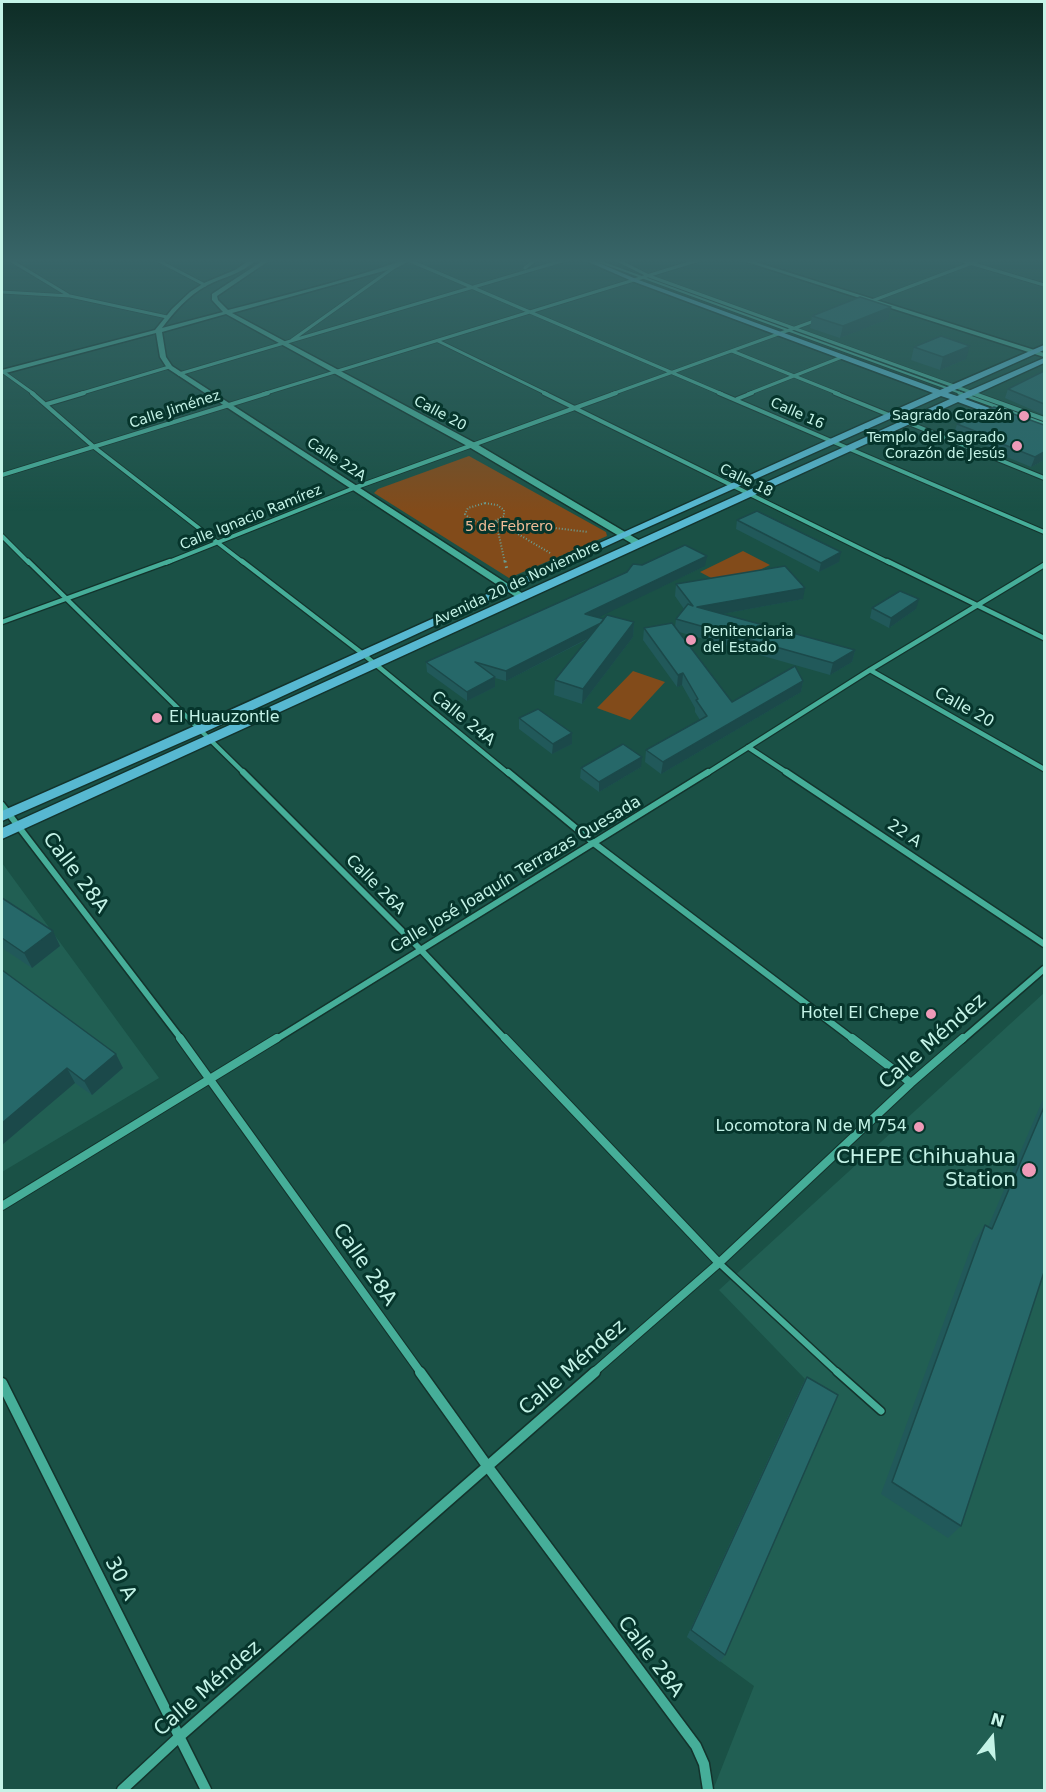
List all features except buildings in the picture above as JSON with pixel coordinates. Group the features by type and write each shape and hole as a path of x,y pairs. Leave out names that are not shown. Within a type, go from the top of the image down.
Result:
{"main road":[{"path":"2,372 105,344"},
{"path":"160,344 169,366"},
{"name":"Calle 20","path":"287,344 472,445 639,544"},
{"path":"805,344 958,393 1044,431"},
{"path":"1010,344 1044,355"},
{"name":"Avenida 20 de Noviembre","path":"2,834 751,495 906,422 1044,347"},
{"name":"Avenida 20 de Noviembre","path":"4,811 200,729 363,654 508,583 892,416 1044,360"},
{"name":"Calle 22A","path":"169,366 354,488 508,583 522,597"}],"street":[{"path":"179,374 287,344"},
{"name":"Calle Jiménez","path":"2,475 426,344"},
{"name":"Calle 18","path":"445,344 1044,638"},
{"name":"Calle 16","path":"601,344 736,399 1044,532"},
{"name":"Calle Ignacio Ramírez","path":"2,622 220,543 354,488 750,344"},
{"path":"835,344 958,393 1044,419"},
{"path":"731,350 1044,478"},
{"path":"736,399 842,357"},
{"path":"46,404 169,366"},
{"name":"Calle 24A","path":"2,372 46,404 94,447 363,654 595,844 911,1083"},
{"name":"Calle 26A","path":"2,537 200,729 420,949 719,1263"},
{"name":"Calle José Joaquín Terrazas Quesada","path":"2,1206 595,844 870,670 1044,565"},
{"name":"Calle 20","path":"870,670 1044,769"},
{"name":"22 A","path":"748,747 1044,944"},
{"name":"Calle 28A","path":"4,811 18,826 211,1078 488,1467 696,1746 704,1764 708,1791"},
{"name":"Calle Méndez","path":"122,1791 179,1737 719,1263 911,1083 1044,969"},
{"name":"30 A","path":"2,1383 206,1791"}],"lane":[{"path":"823,344 1044,424"},
{"path":"719,1263 788,1329 881,1411"}],"path":[{"path":"496,521 505,513 497,505 478,504 465,511 471,520 483,523 496,521 597,533"},
{"path":"496,521 508,583"},
{"path":"496,521 558,558"}],"shaded area":[{"path":"2,863 159,1078 2,1172"},
{"path":"1044,993 1044,1790 713,1790 754,1686 687,1637 805,1379 719,1290"}],"green space":[{"name":"5 de Febrero","path":"469,456 606,532 607,536 509,578 374,493 378,489"},
{"path":"743,551 770,565 726,586 700,572"},
{"path":"633,671 665,682 630,720 597,708"}],"place":[{"name":"Sagrado Corazón","path":"1024,416"},
{"name":"Templo del Sagrado Corazón de Jesús","path":"1017,446"},
{"name":"Penitenciaria del Estado","path":"691,640"},
{"name":"El Huauzontle","path":"157,718"},
{"name":"Hotel El Chepe","path":"931,1014"},
{"name":"Locomotora N de M 754","path":"919,1127"},
{"name":"CHEPE Chihuahua Station","path":"1029,1170"}]}
